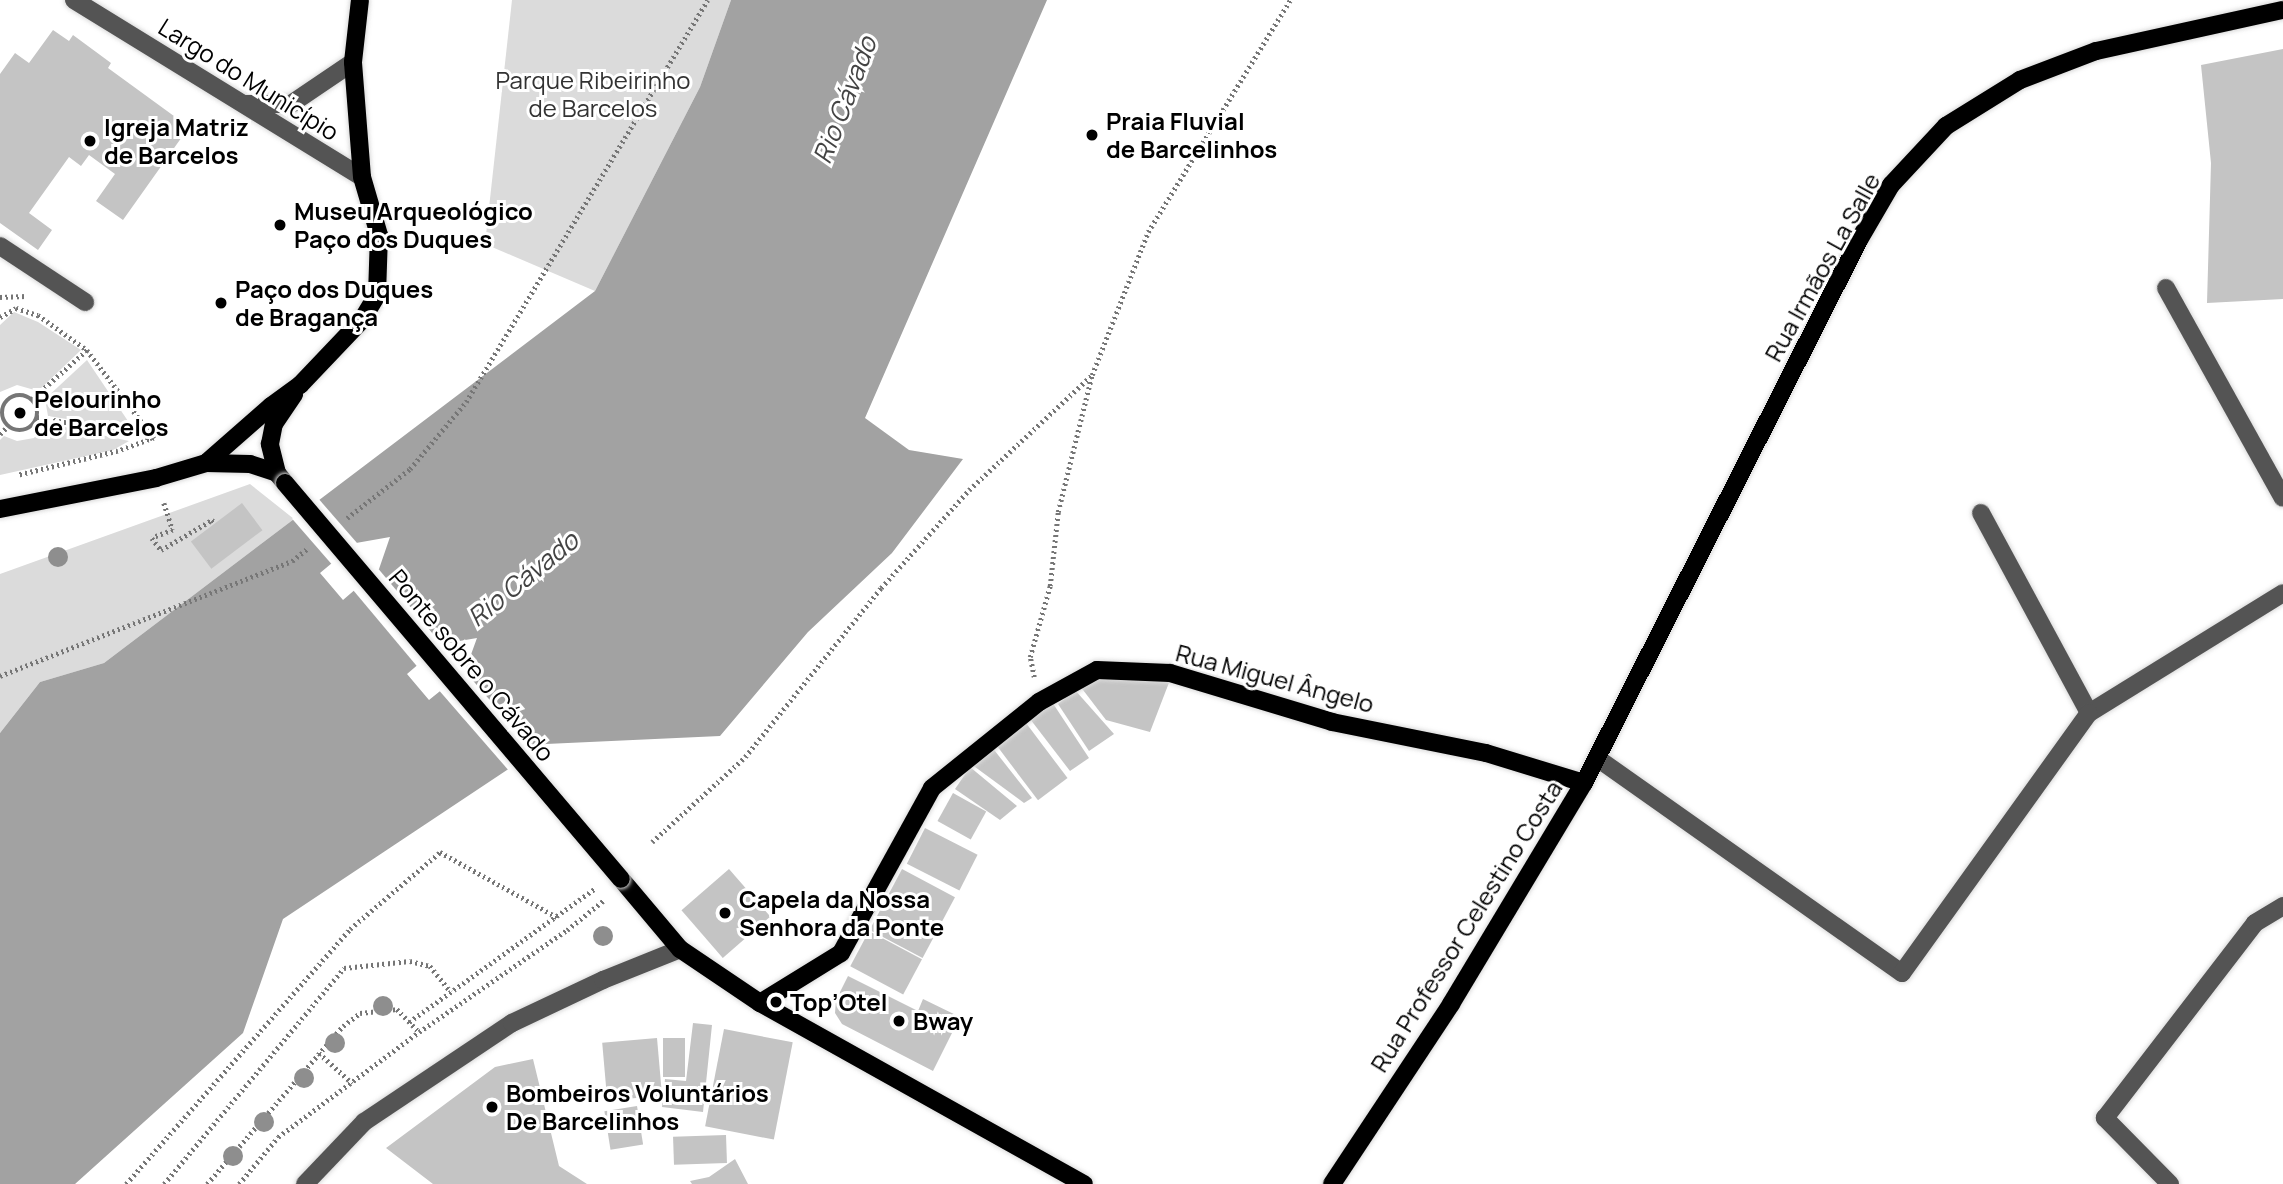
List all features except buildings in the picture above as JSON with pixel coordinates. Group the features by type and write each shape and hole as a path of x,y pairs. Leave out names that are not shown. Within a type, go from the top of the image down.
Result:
{"main road":[{"path":"206,463 261,414 300,385 362,320 377,295 379,235 362,177 353,62 360,0"},
{"name":"Rua Irmãos La Salle","path":"1631,688 1859,240 1891,185 1946,126 2020,80 2096,51 2283,10"},
{"path":"281,478 270,444 274,424 300,385"},
{"path":"0,509 156,478 206,463 250,464 281,478"},
{"name":"Ponte sobre o Cávado","path":"281,478 617,886 680,949 760,1003 1084,1184"},
{"name":"Rua Miguel Ângelo","path":"760,1003 841,953 932,788 1039,702 1097,670 1170,673 1332,722 1486,753 1584,783"},
{"name":"Rua Professor Celestino Costa","path":"1332,1184 1451,1004 1584,783 1631,688"}],"street":[{"name":"Largo do Município","path":"74,0 362,177"},
{"path":"244,104 291,104 353,62"},
{"path":"0,246 85,302"},
{"path":"2166,288 2283,498"},
{"path":"1981,513 2089,713"},
{"path":"1597,758 1902,973 2089,713 2283,593"},
{"path":"2170,1184 2105,1118 2255,923 2283,906"},
{"path":"305,1184 364,1122 512,1023 603,980 680,949"}],"path":[{"path":"346,519 410,469 466,402 708,0"},
{"path":"1039,702 1030,657 1050,586 1058,512 1091,375 1148,232 1290,0"},
{"path":"0,317 16,308 38,315 87,350 154,438"},
{"path":"32,400 87,350"},
{"path":"652,842 745,757 881,588 969,490 1091,375"},
{"path":"18,395 32,400 37,408 37,417 32,426 22,430 8,426 2,417 3,401 18,395"},
{"path":"37,417 154,438"},
{"path":"0,433 8,426"},
{"path":"13,477 118,451 154,438"},
{"path":"173,530 152,538 161,550 212,520 216,523"},
{"path":"0,676 292,561 314,544"},
{"path":"126,1184 351,929 440,852 557,917"},
{"path":"239,1184 278,1137 419,1032 567,930 617,886"},
{"path":"409,1022 594,889"},
{"path":"164,1184 344,968 410,961 430,966 451,992"},
{"path":"207,1184 343,1026 360,1013 397,1009 419,1032"},
{"path":"319,1054 352,1083"}],"green space":[{"name":"Parque Ribeirinho de Barcelos","path":"512,0 731,0 700,87 595,291 485,244"},
{"path":"14,312 38,322 81,350 38,391 17,385 0,392 0,325"},
{"path":"87,360 134,430 48,416 45,399"},
{"path":"46,423 129,441 113,450 0,475 0,440 4,436 17,441 34,438"},
{"path":"250,484 294,519 104,663 40,682 0,733 0,574"}],"water":[{"name":"Rio Cávado","path":"731,0 1047,0 865,418 909,450 963,459 892,553 808,632 720,736 546,744 283,919 243,1033 75,1184 0,1184 0,733 40,682 104,663 595,291 700,87","holes":["390,537 379,569 343,600 320,573 356,543","477,638 465,671 429,700 407,674 442,644"]}],"pier":[{"path":"317,497 360,546 335,568 292,519"},
{"path":"376,566 444,647 419,668 351,587"},
{"path":"462,668 536,753 512,774 438,689"}],"place":[{"name":"Praia Fluvial de Barcelinhos","path":"1092,135"},
{"name":"Igreja Matriz de Barcelos","path":"90,141"},
{"name":"Museu Arqueológico Paço dos Duques","path":"280,225"},
{"name":"Paço dos Duques de Bragança","path":"221,303"},
{"name":"Pelourinho de Barcelos","path":"20,413"},
{"name":"Capela da Nossa Senhora da Ponte","path":"725,913"},
{"name":"Top’Otel","path":"776,1002"},
{"name":"Bway","path":"899,1021"},
{"name":"Bombeiros Voluntários De Barcelinhos","path":"492,1107"}]}
